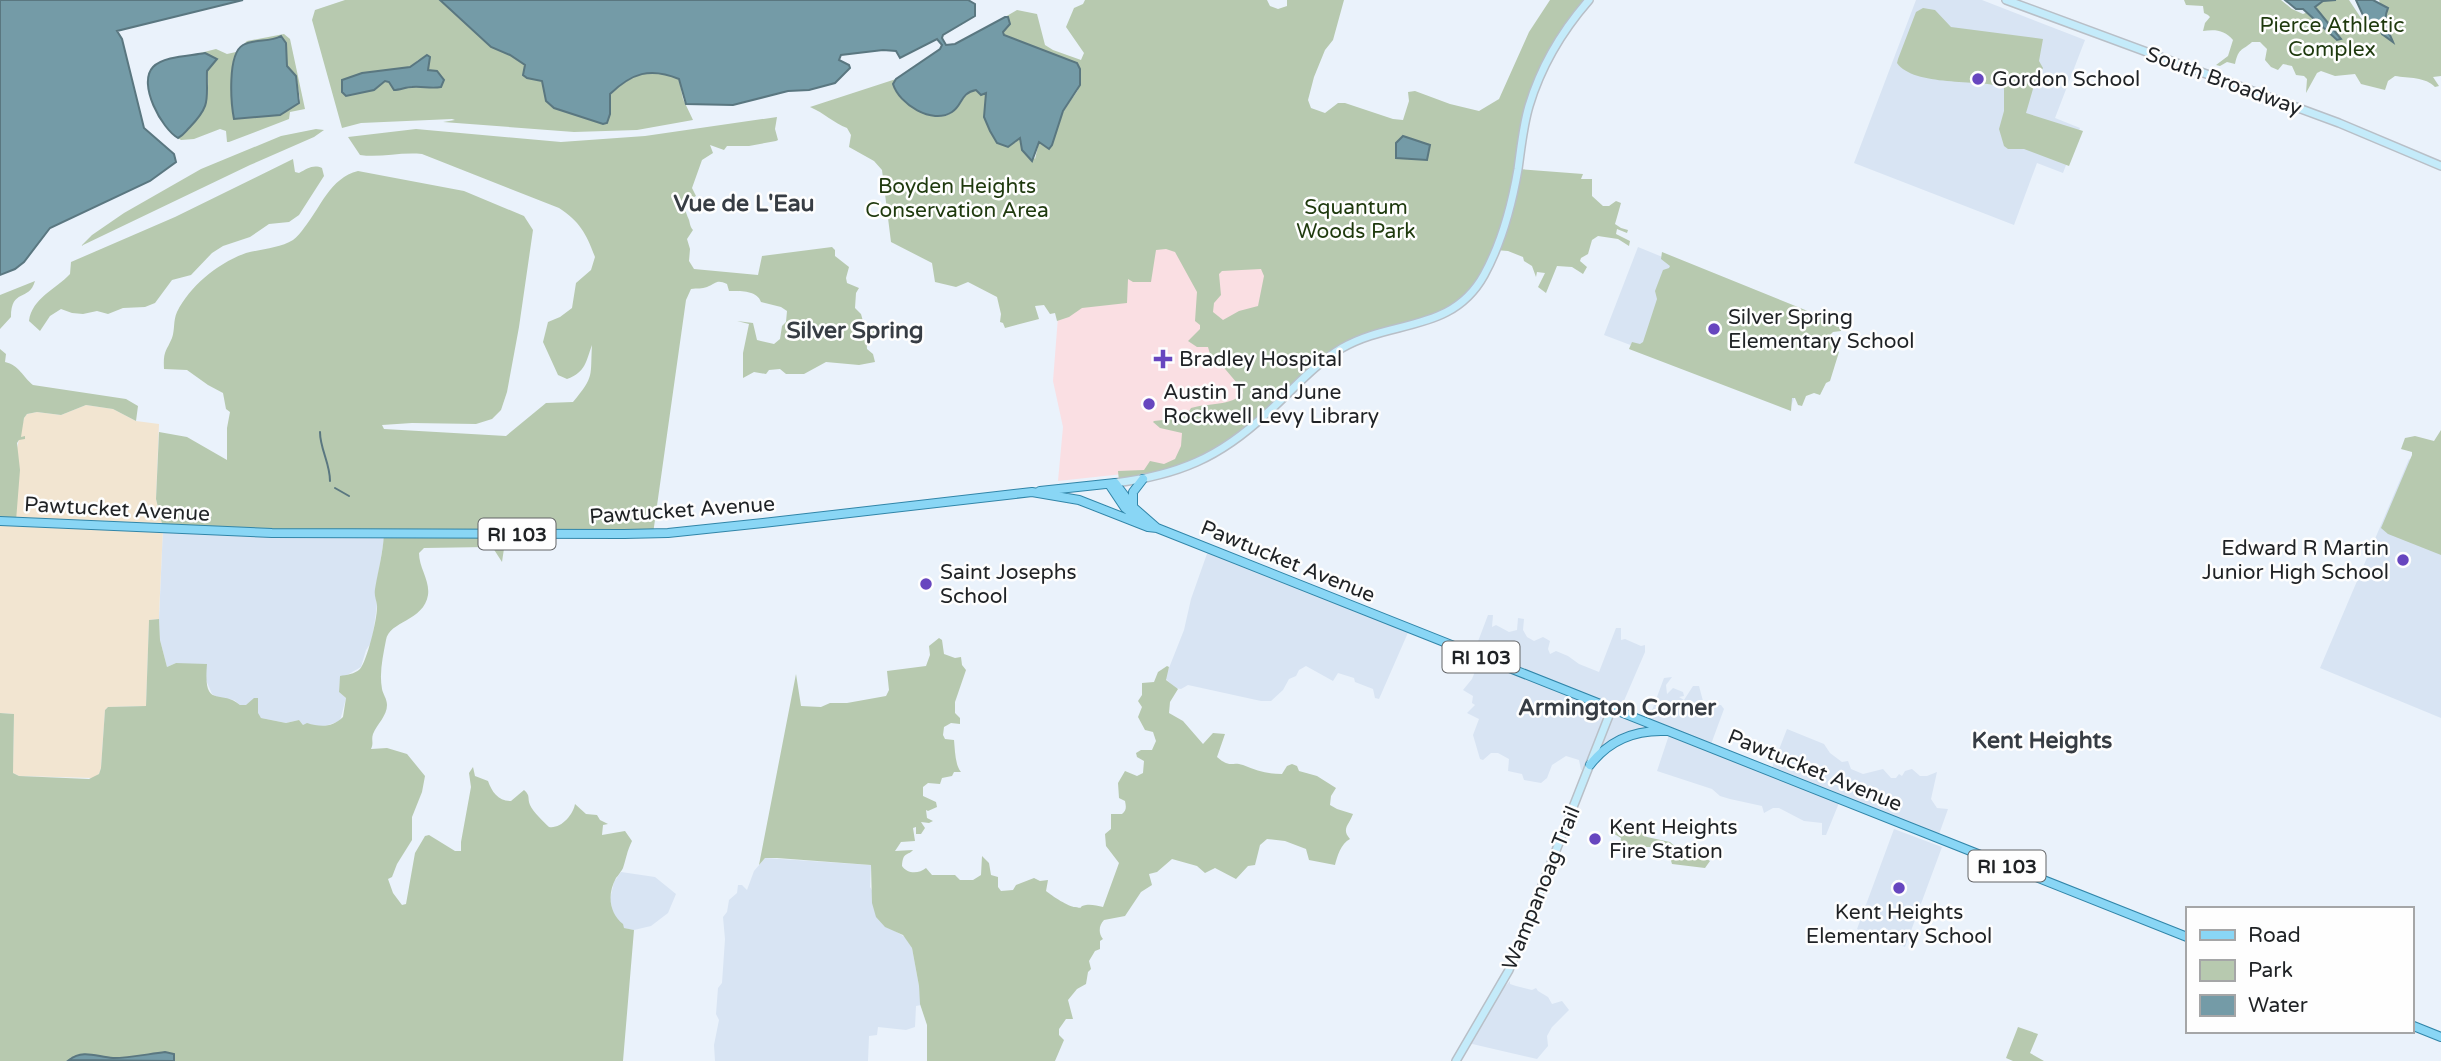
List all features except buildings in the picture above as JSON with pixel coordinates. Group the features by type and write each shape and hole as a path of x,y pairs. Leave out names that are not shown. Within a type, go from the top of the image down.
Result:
{"main road":[{"path":"1112,483 1143,479 1196,464 1228,447 1319,365 1350,344 1390,329 1421,324 1458,306 1466,299 1485,274 1504,224 1512,196 1528,107 1537,83 1559,40 1588,0"},
{"name":"South Broadway","path":"2006,0 2339,123 2441,166"},
{"path":"1133,507 1133,492 1143,479"},
{"name":"RI 103","path":"1032,492 1112,483"},
{"name":"Pawtucket Avenue","path":"1112,483 1153,527"},
{"name":"Pawtucket Avenue","path":"1112,483 1125,508 1153,527"},
{"name":"Pawtucket Avenue","path":"0,520 327,534 668,533 1032,492 1079,500 2186,937"},
{"name":"Wampanoag Trail","path":"1456,1061 1509,970 1612,708"},
{"path":"1590,765 1608,747 1628,735 1645,731 1672,732"},
{"path":"2413,1026 2441,1037"}],"shaded area":[{"name":"Gordon School","path":"1916,0 1982,0 2085,40 2055,118 2080,128 2063,173 2037,163 2014,225 1854,163"},
{"name":"Bradley Hospital","path":"1092,229 1251,251 1273,288 1269,338 1222,444 1151,471 1058,481 1063,427 1053,381 1058,317"},
{"name":"Silver Spring Elementary School","path":"1638,247 1824,323 1791,406 1604,335"},
{"path":"86,405 113,409 136,421 159,424 156,499 163,528 159,619 149,620 146,706 108,707 105,710 101,768 99,774 93,778 19,776 13,773 14,714 0,713 0,521 24,418 27,414 37,412 61,415"},
{"name":"Edward R Martin Junior High School","path":"2409,459 2441,472 2441,718 2320,668"},
{"path":"163,528 385,534 375,592 377,605 372,641 361,667 340,679 339,692 346,698 340,721 319,728 303,725 299,720 286,723 261,718 246,705 212,694 206,680 181,664 167,667 160,640 159,619"},
{"path":"1209,548 1410,628 1379,699 1375,698 1373,689 1355,682 1354,678 1338,673 1333,681 1306,666 1289,679 1283,690 1271,701 1188,685 1181,689 1175,688 1165,678 1184,630 1191,599"},
{"path":"1488,615 1493,615 1492,627 1496,625 1509,632 1517,630 1518,618 1524,619 1523,630 1527,637 1534,641 1543,637 1550,641 1550,654 1556,651 1599,672 1616,628 1621,628 1621,640 1645,645 1645,652 1620,710 1648,721 1664,678 1672,677 1666,685 1667,694 1673,688 1683,692 1684,696 1679,697 1684,700 1693,686 1699,686 1703,701 1709,705 1721,705 1724,709 1710,747 1771,770 1787,729 1824,744 1830,753 1842,762 1848,761 1851,769 1863,774 1883,769 1891,778 1896,778 1912,769 1920,776 1937,772 1931,799 1937,808 1948,809 1938,837 1841,798 1826,835 1822,835 1822,823 1804,821 1779,808 1764,813 1762,806 1720,796 1712,789 1657,771 1670,732 1626,735 1587,769 1581,770 1579,760 1566,756 1552,765 1547,778 1541,783 1524,780 1522,774 1508,771 1509,759 1498,753 1491,753 1483,760 1480,759 1473,735 1479,719 1467,713 1475,705 1472,703 1473,696 1463,690 1476,669 1478,659 1474,652"},
{"name":"Kent Heights Elementary School","path":"1894,829 1942,847 1905,947 1857,929"},
{"path":"765,858 871,865 870,887 895,931 905,937 912,948 921,1005 916,1006 915,1027 906,1030 878,1027 877,1035 869,1036 868,1061 715,1061 714,1045 719,1020 716,1014 718,988 722,983 725,939 723,917 727,912 729,900 737,893 738,885 747,890 754,871"},
{"path":"621,872 655,877 676,894 668,913 651,926 634,930 623,928 613,914 610,899 614,882"},
{"path":"1510,981 1510,984 1516,986 1532,990 1536,988 1548,997 1552,1004 1562,1001 1569,1010 1552,1027 1547,1036 1548,1046 1537,1059 1468,1043 1498,993"}],"green space":[{"path":"345,0 440,0 491,47 525,65 523,75 542,80 554,108 593,121 610,114 610,95 626,82 642,74 659,73 679,79 683,99 693,120 637,130 574,132 443,122 455,120 452,119 361,123 342,128 312,20 315,10","holes":["430,57 428,71 444,80 441,87 394,90 389,82 385,81 374,90 346,96 376,72 410,67 418,60"]},
{"path":"1085,0 1267,0 1270,6 1278,9 1287,6 1287,0 1344,0 1333,40 1325,50 1314,77 1308,100 1311,108 1325,113 1338,103 1345,103 1403,120 1409,101 1408,92 1415,91 1479,111 1499,99 1529,32 1550,0 1589,0 1558,41 1529,107 1518,169 1583,174 1581,179 1592,179 1592,196 1603,206 1609,206 1616,201 1621,203 1615,224 1628,230 1627,233 1617,229 1616,234 1630,241 1629,246 1618,239 1598,236 1592,240 1588,254 1581,258 1580,261 1587,267 1583,274 1572,267 1557,266 1546,293 1538,287 1545,273 1537,272 1536,277 1532,266 1524,261 1523,257 1508,251 1495,250 1485,277 1459,306 1337,351 1275,406 1197,464 1119,481 1118,471 1144,470 1150,461 1164,464 1175,459 1181,446 1182,433 1160,428 1154,421 1163,420 1167,415 1188,413 1191,408 1232,400 1243,393 1210,354 1208,347 1197,347 1188,341 1200,329 1200,325 1195,321 1197,292 1175,252 1156,250 1151,282 1133,282 1128,279 1127,303 1082,308 1057,321 1055,313 1050,314 1044,305 1035,306 1039,319 1005,328 1000,322 997,297 968,282 956,287 935,282 932,263 891,242 882,170 874,161 849,147 851,135 847,128 810,107 896,79 896,91 923,112 938,116 954,111 968,92 979,91 988,94 987,98 1015,143 1020,137 1035,159 1039,142 1045,146 1052,145 1063,112 1078,90 1062,57 1004,35 1008,18 1005,17 1017,10 1037,14 1045,45 1081,60 1084,53 1066,27 1074,8","holes":["1261,269 1264,276 1258,306 1239,311 1223,320 1213,312 1214,303 1221,295 1219,274 1222,271"]},
{"name":"Pierce Athletic Complex","path":"2184,0 2281,0 2303,14 2308,12 2315,0 2349,0 2361,18 2373,28 2379,25 2383,14 2379,0 2441,0 2441,76 2433,77 2439,86 2395,76 2388,81 2385,90 2361,84 2355,74 2335,76 2321,71 2317,73 2306,93 2307,79 2296,75 2292,66 2283,64 2278,70 2271,67 2265,60 2267,49 2260,42 2252,42 2241,50 2235,64 2227,62 2216,65 2228,56 2233,40 2220,31 2203,31 2210,17 2204,13 2203,6 2186,5"},
{"path":"1923,8 1935,10 1951,27 2043,39 2039,61 2043,68 2035,82 2026,113 2083,131 2069,166 2024,149 2008,149 2004,146 1999,129 2004,111 2004,87 1917,76 1905,71 1897,63 1916,12"},
{"path":"284,34 290,39 305,109 290,112 289,119 229,142 226,131 220,129 194,139 178,138 203,110 208,92 205,53 192,55 216,49 227,54 236,52 232,70 233,118 258,116 299,103 296,76 287,66 281,37 243,45 247,41"},
{"path":"777,117 776,141 749,146 727,146 724,150 710,145 713,153 702,160 692,188 696,196 685,206 693,230 687,239 689,261 694,269 758,275 762,256 832,247 835,256 849,267 847,283 859,288 855,308 861,314 864,325 881,330 871,334 867,341 867,349 873,354 875,362 859,365 826,362 804,374 786,374 780,369 769,370 766,374 754,372 743,378 743,353 749,324 737,321 753,323 757,340 774,344 780,339 787,311 761,302 752,293 729,291 727,284 721,282 705,288 691,289 686,300 653,534 506,535 502,562 493,548 424,548 419,553 428,590 425,604 414,616 389,634 383,658 381,683 387,709 373,734 371,749 387,748 407,754 425,776 412,817 412,840 392,877 388,879 393,893 402,905 406,904 415,853 425,836 429,835 455,851 461,851 471,787 469,773 473,767 475,776 488,781 499,798 511,801 524,790 531,808 549,827 558,826 566,820 575,804 586,814 597,815 608,824 603,825 602,835 625,831 632,841 623,868 613,884 611,897 612,909 618,920 624,928 634,930 623,1061 174,1061 174,1054 113,1058 82,1055 70,1058 70,1061 0,1061 0,713 14,714 13,773 19,776 89,779 99,774 101,768 105,710 108,707 146,706 149,620 159,619 160,640 167,667 176,663 207,664 206,679 210,693 214,696 233,700 240,705 246,705 258,698 258,713 261,718 286,723 299,720 303,725 330,725 343,717 346,698 339,692 340,676 360,669 372,638 377,611 375,589 384,534 163,528 156,499 159,432 187,437 227,460 230,412 226,409 223,393 187,370 164,369 176,315 189,293 206,276 236,257 293,240 333,187 340,180 358,171 464,191 524,216 533,230 519,327 501,410 492,419 476,424 382,425 384,429 506,436 546,403 573,402 588,381 592,345 582,369 567,379 558,375 543,342 548,322 572,308 576,283 591,270 595,257 585,235 577,223 559,208 422,154 360,155 348,137 416,129 561,142 645,136"},
{"path":"324,130 81,246 124,213 201,169 281,136"},
{"path":"293,159 295,172 319,167 322,168 324,176 299,215 289,222 269,224 250,237 223,246 212,253 191,275 172,280 155,303 145,307 123,308 108,314 97,311 72,313 61,309 50,316 40,331 29,321 40,300 70,274 71,262 175,217"},
{"name":"Silver Spring Elementary School","path":"1662,252 1830,320 1829,323 1841,328 1841,331 1833,332 1829,336 1830,345 1839,352 1830,381 1820,395 1814,393 1806,396 1802,406 1792,398 1791,411 1629,349 1632,342 1643,342 1657,299 1655,291 1663,270 1670,266 1661,259"},
{"path":"35,281 29,291 14,302 11,317 0,329 0,295"},
{"path":"0,349 6,354 5,362 17,368 33,385 126,399 138,406 136,421 113,409 86,405 61,415 37,412 27,414 21,437 25,436 25,439 17,443 20,470 16,521 0,521"},
{"path":"2441,430 2441,555 2388,534 2381,528 2412,455 2412,452 2401,449 2405,438 2415,436 2434,441"},
{"path":"939,638 942,640 944,654 961,657 966,670 955,702 955,713 960,718 960,724 951,723 944,727 943,735 945,739 954,740 956,761 961,772 954,772 952,776 942,778 940,784 928,783 923,787 923,796 936,802 937,807 926,810 927,818 933,821 921,822 925,828 921,834 916,834 916,827 913,828 915,841 901,842 895,851 913,850 903,858 902,866 907,871 917,872 926,868 932,875 955,875 960,880 973,880 981,875 982,856 989,863 991,875 998,877 1001,891 1013,890 1016,885 1034,878 1040,881 1048,880 1046,891 1072,907 1103,907 1119,863 1106,846 1105,834 1111,829 1111,814 1122,814 1126,808 1125,801 1119,798 1118,783 1125,771 1137,776 1143,773 1144,761 1137,757 1136,753 1152,750 1156,741 1153,732 1145,730 1138,717 1142,707 1138,701 1142,695 1142,683 1154,682 1158,672 1167,666 1166,680 1178,689 1170,702 1169,713 1183,721 1203,744 1213,733 1225,734 1217,757 1225,763 1282,774 1287,766 1292,764 1297,766 1299,771 1317,776 1336,788 1330,805 1353,814 1346,830 1350,839 1342,847 1335,865 1309,860 1306,849 1285,841 1267,839 1260,845 1255,865 1248,866 1236,879 1215,868 1205,873 1197,866 1172,859 1157,872 1149,874 1152,885 1141,892 1125,916 1102,922 1100,932 1103,939 1100,941 1100,949 1095,951 1089,961 1091,969 1086,984 1077,989 1068,1000 1073,1019 1066,1019 1059,1029 1059,1035 1064,1040 1055,1061 927,1061 927,1025 920,1004 912,948 903,935 885,927 876,917 872,903 871,865 765,858 759,865 796,674 801,706 821,707 830,703 847,703 886,696 889,690 887,671 926,666 930,655 929,646"},
{"path":"1624,824 1634,826 1647,837 1670,842 1684,854 1695,851 1710,861 1705,868 1672,864 1669,854 1653,847 1641,847 1639,851 1620,846 1621,838 1611,832"},
{"path":"2018,1027 2038,1034 2030,1053 2044,1061 2013,1061 2006,1058"}],"water":[{"path":"0,0 243,0 117,31 122,39 144,128 174,154 176,162 150,181 50,228 24,262 0,275"},
{"path":"440,0 968,0 975,4 975,16 943,35 946,45 955,44 1008,17 1010,24 1003,32 1004,35 1077,63 1080,69 1080,85 1063,111 1052,145 1049,149 1039,142 1032,161 1022,150 1020,138 1008,147 997,143 984,117 986,93 981,95 976,90 971,92 964,96 952,112 935,116 917,110 902,99 893,84 896,79 940,49 942,45 937,39 900,58 896,51 883,50 841,55 839,60 850,68 835,83 733,105 686,104 679,79 659,73 642,74 626,81 610,94 610,114 607,123 603,124 554,108 546,101 542,81 523,75 525,65 491,47"},
{"path":"2285,0 2336,0 2323,1 2315,7 2341,39 2337,40 2303,9 2296,9"},
{"path":"2356,0 2373,0 2388,8 2386,22 2393,42 2382,34 2379,27 2367,24"},
{"path":"281,36 286,43 287,66 296,76 299,103 280,115 234,119 231,80 238,50 248,43"},
{"path":"205,53 217,59 207,71 205,107 178,138 165,126 154,106 148,84 149,75 158,63"},
{"path":"427,55 430,57 428,70 437,71 444,80 441,87 394,90 389,82 385,81 374,90 346,96 342,92 342,80 362,73 410,67"},
{"path":"1403,136 1430,145 1427,160 1396,158 1396,143"},
{"path":"165,1052 174,1054 174,1061 69,1060 85,1054 119,1058"}],"waterway":[{"path":"320,432 330,481"},
{"path":"335,488 349,496"}],"place":[{"name":"Gordon School","path":"1978,79"},
{"name":"Silver Spring Elementary School","path":"1714,329"},
{"name":"Bradley Hospital","path":"1163,359"},
{"name":"Austin T and June Rockwell Levy Library","path":"1149,404"},
{"name":"Edward R Martin Junior High School","path":"2403,560"},
{"name":"Saint Josephs School","path":"926,584"},
{"name":"Kent Heights Fire Station","path":"1595,839"},
{"name":"Kent Heights Elementary School","path":"1899,888"}],"district":[{"name":"Vue de L'Eau","path":"744,203"},
{"name":"Silver Spring","path":"855,330"},
{"name":"Armington Corner","path":"1617,707"},
{"name":"Kent Heights","path":"2042,740"}],"park label":[{"name":"Boyden Heights Conservation Area","path":"957,198"},
{"name":"Squantum Woods Park","path":"1356,219"}]}
